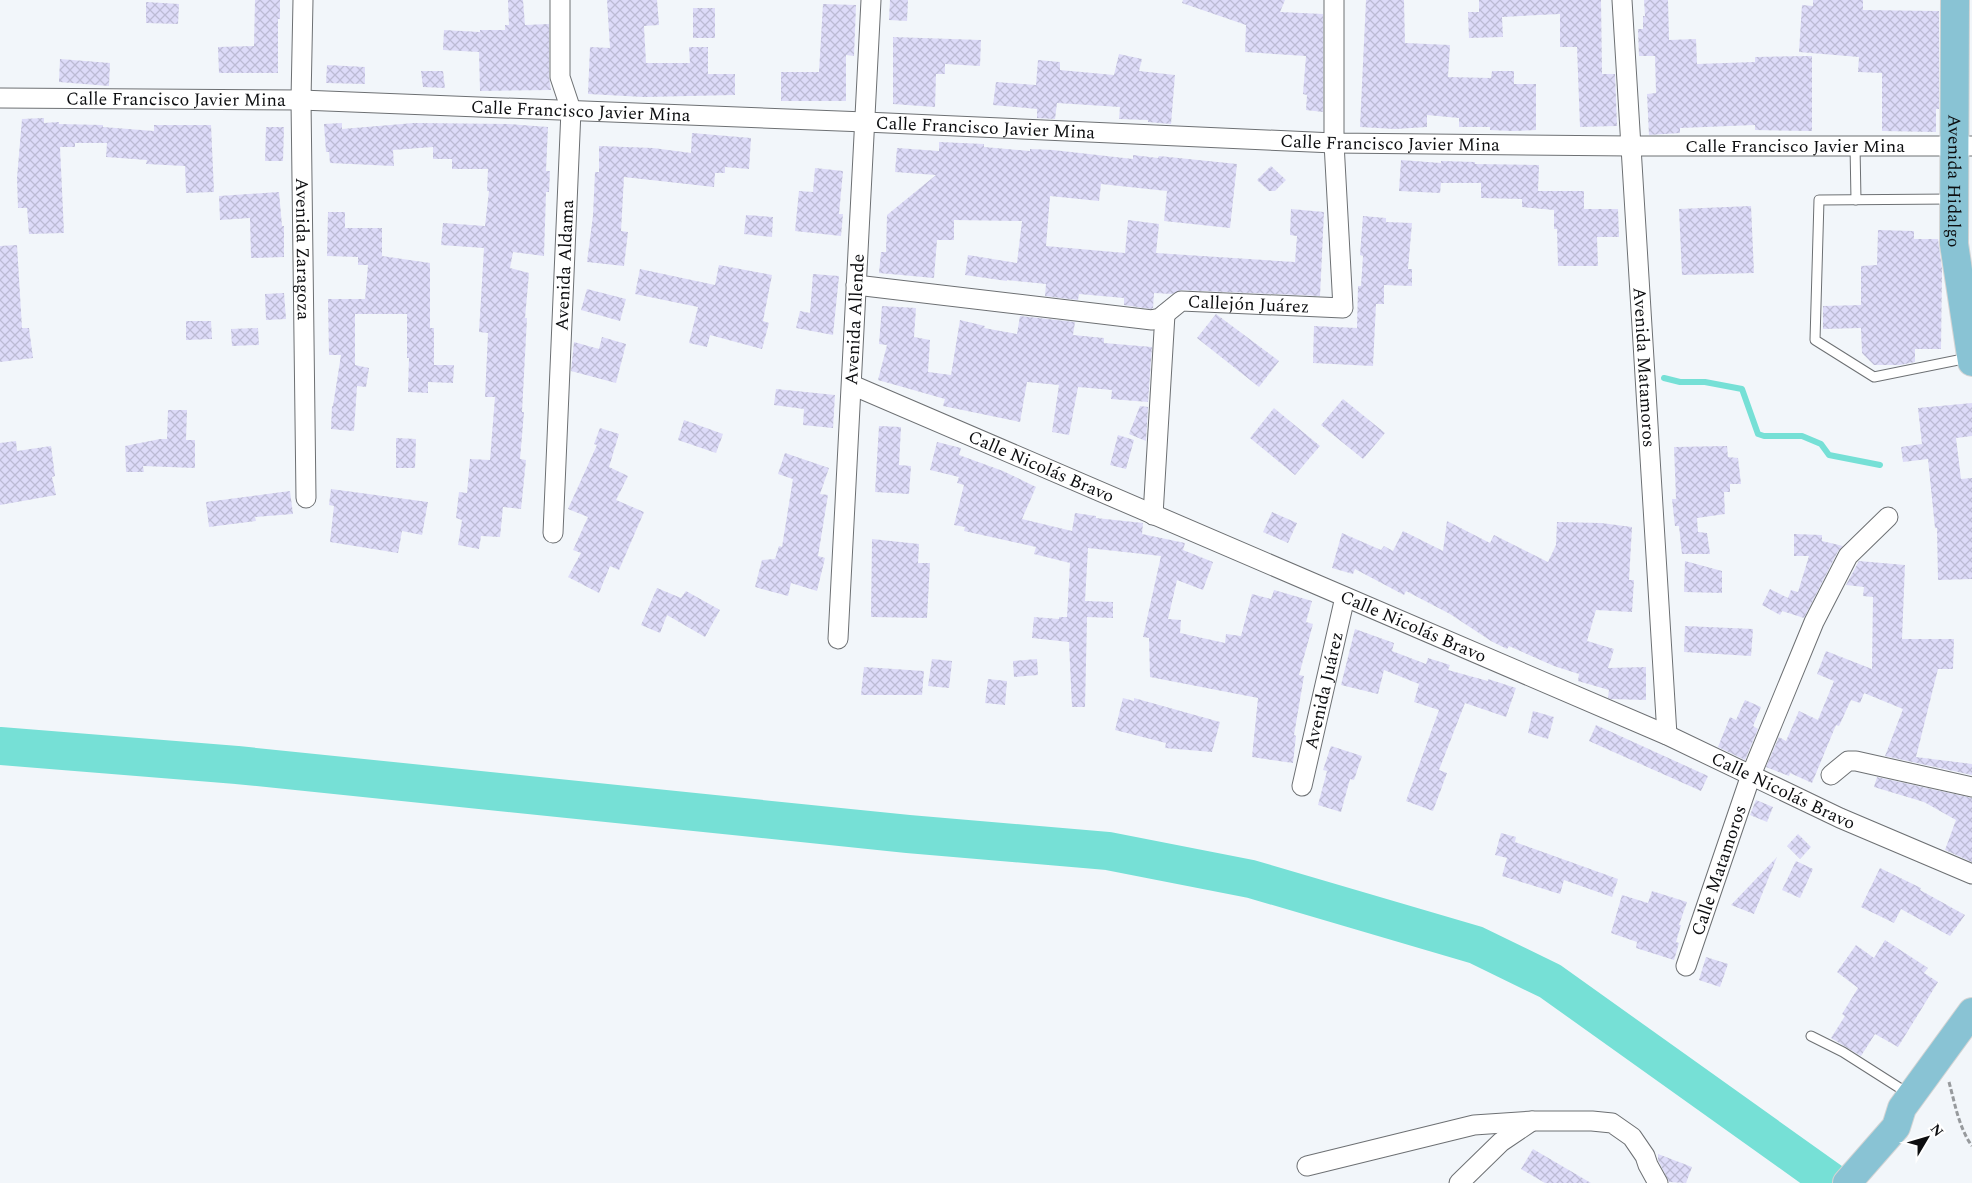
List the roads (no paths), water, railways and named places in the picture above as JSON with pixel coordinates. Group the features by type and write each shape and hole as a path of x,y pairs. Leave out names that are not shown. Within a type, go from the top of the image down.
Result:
{"main road":[{"name":"Avenida Hidalgo","path":"1955,0 1962,146 1953,199 1954,244 1971,359"},
{"path":"1847,1183 1972,1012"},
{"path":"1829,1183 1899,1112"}],"street":[{"name":"Avenida Zaragoza","path":"303,0 301,100 306,498"},
{"name":"Avenida Aldama","path":"553,533 571,110 560,78 560,0"},
{"name":"Avenida Allende","path":"838,639 871,0"},
{"path":"1334,0 1334,143"},
{"name":"Avenida Matamoros","path":"1622,0 1667,735"},
{"name":"Calle Francisco Javier Mina","path":"0,98 301,100 1334,143 1630,146 1962,146"},
{"name":"Callejón Juárez","path":"1153,515 1165,314 1181,301 1342,308 1334,143"},
{"path":"856,285 1152,320 1160,318 1165,314"},
{"name":"Calle Nicolás Bravo","path":"852,385 1667,735 1840,818 1972,874"},
{"name":"Calle Matamoros","path":"1686,966 1751,776 1814,622 1848,556 1888,517"},
{"name":"Avenida Juárez","path":"1302,786 1345,597"},
{"path":"1831,774 1848,761 1856,761 1972,787"},
{"path":"1460,1183 1502,1142 1533,1121"},
{"path":"1307,1166 1474,1126 1533,1121 1592,1121 1612,1123 1632,1137 1658,1183"}],"lane":[{"path":"1855,146 1856,200"},
{"path":"1953,199 1819,200 1815,340 1874,377 1971,359"},
{"path":"1811,1036 1843,1052 1899,1112"}],"waterway":[{"path":"1664,378 1680,382 1705,382 1742,389 1758,434 1764,436 1802,436 1821,444 1829,455 1880,465"},
{"path":"0,746 237,765 908,834 1108,851 1251,879 1476,945 1550,981 1833,1183"}]}
